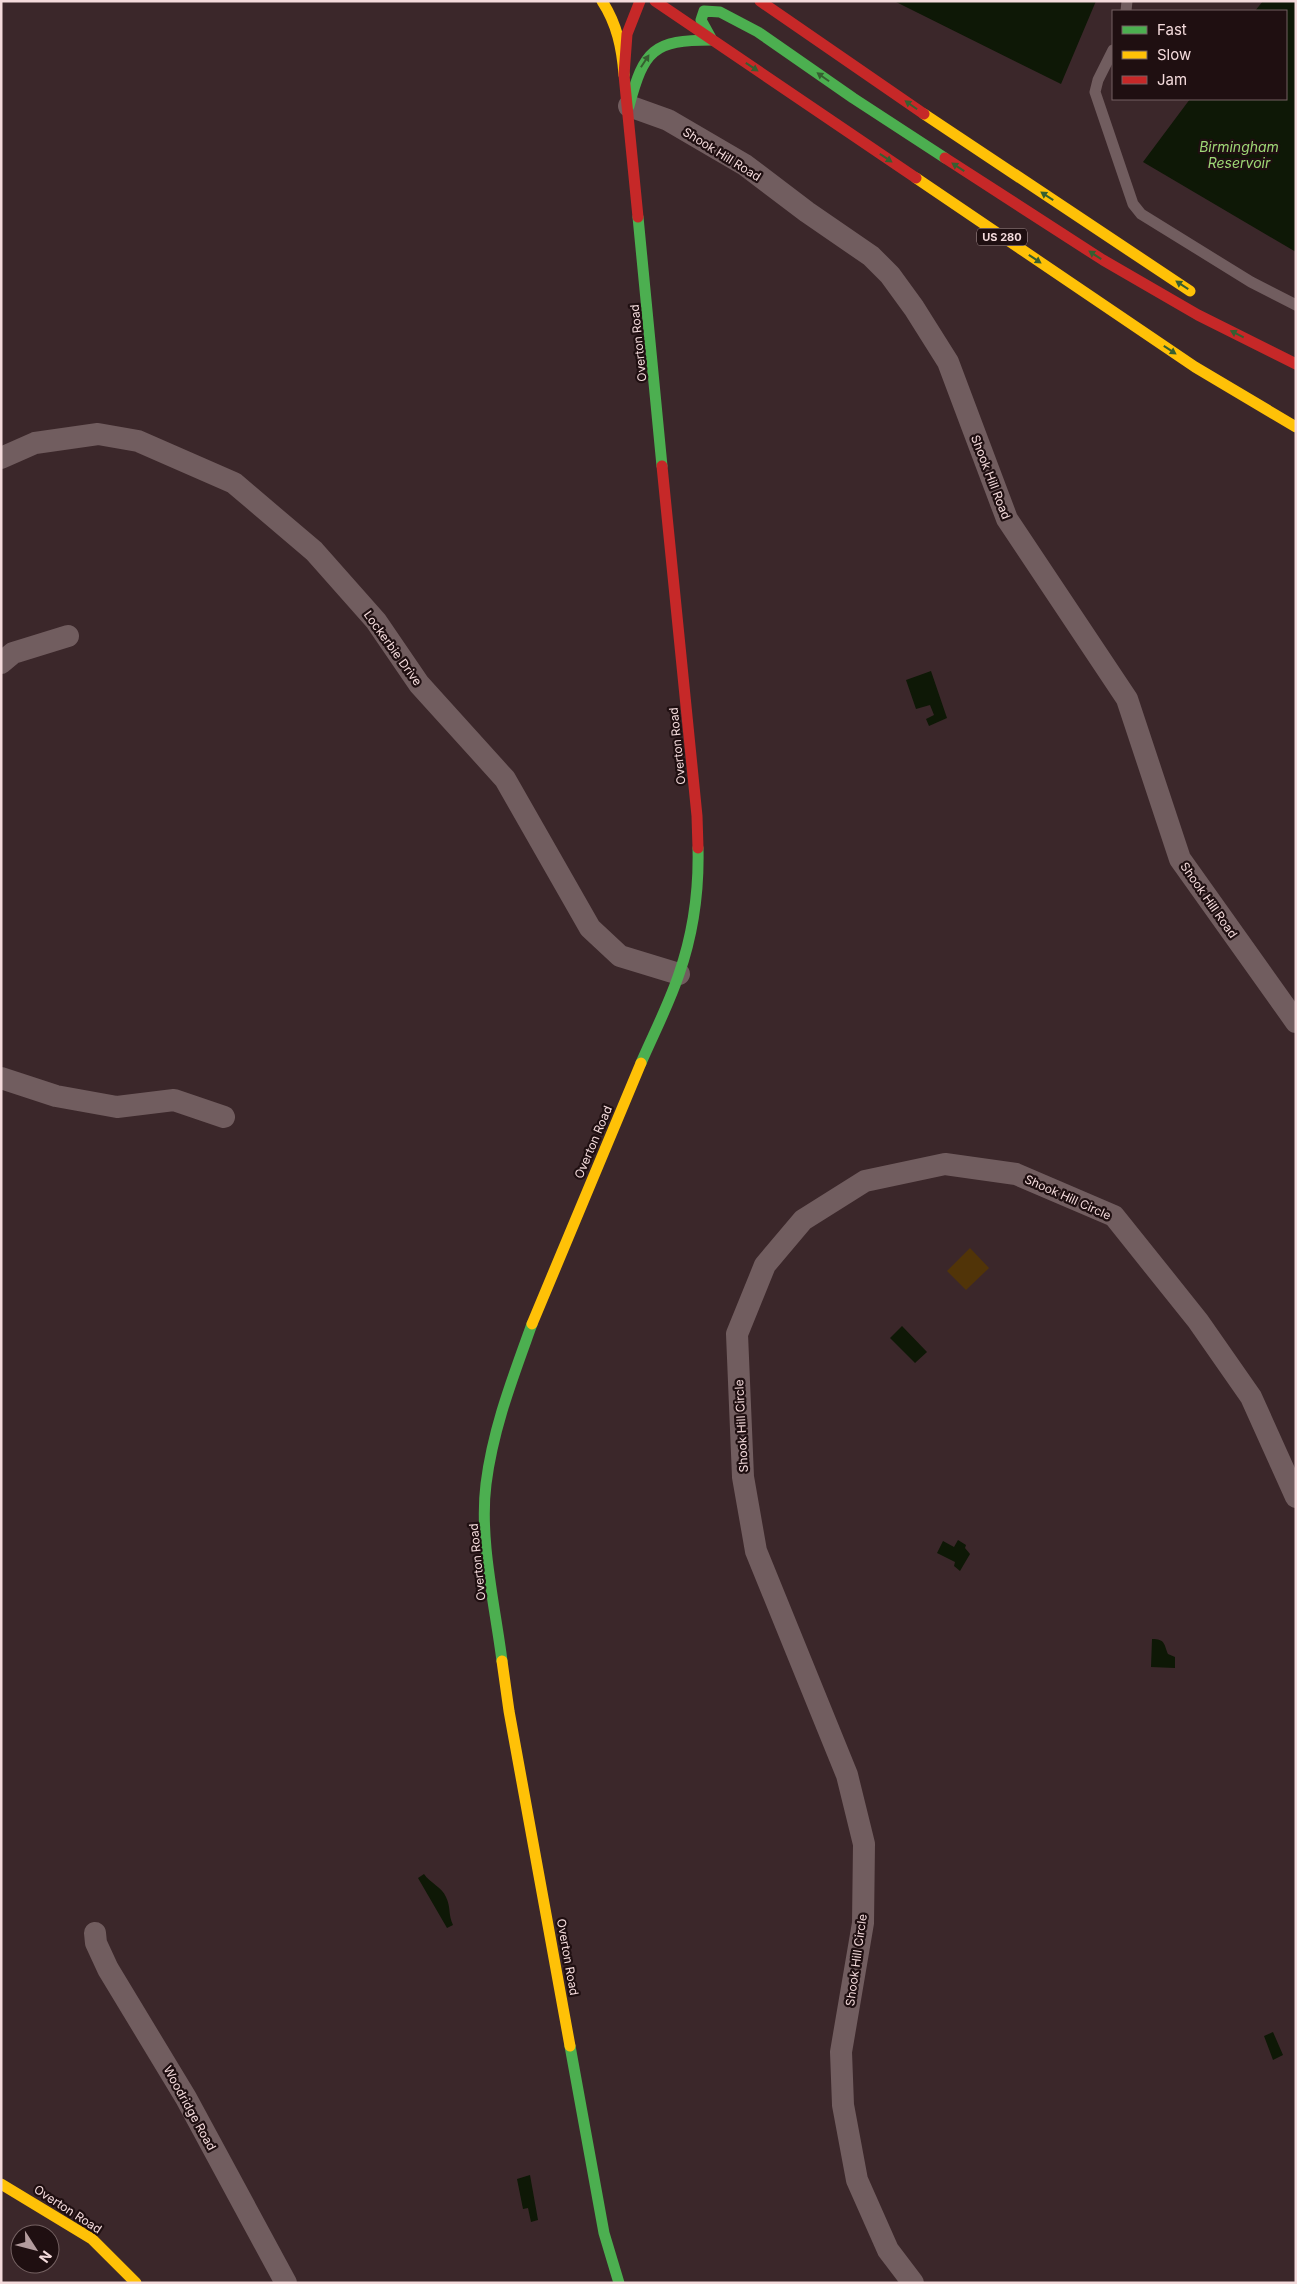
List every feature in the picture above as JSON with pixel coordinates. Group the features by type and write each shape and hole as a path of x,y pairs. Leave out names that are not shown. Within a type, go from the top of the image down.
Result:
{"main road":[{"path":"602,1 612,15 621,43 624,75"},
{"name":"Overton Road","path":"619,2283 604,2233 509,1712 486,1539 486,1485 499,1416 541,1300 679,974 692,921 700,860 629,106 624,75 627,34 640,1"},
{"name":"US 280","path":"655,1 1195,368 1296,427"},
{"path":"722,1 758,32 853,98 1103,260 1198,315 1296,362"},
{"path":"760,1 946,129 1204,300"},
{"path":"712,40 701,20 704,11 720,12 758,32"},
{"path":"629,106 635,80 646,57 666,43 687,39 712,40"},
{"path":"1238,322 1296,362"},
{"name":"Overton Road","path":"1,2184 9,2187 92,2239 136,2283"}],"street":[{"name":"Shook Hill Road","path":"629,106 668,120 745,165 807,212 871,256 890,275 914,308 948,362 1007,520 1127,699 1180,859 1296,1022"},
{"name":"Lockerbie Drive","path":"1,458 35,444 98,434 138,441 234,483 314,551 376,621 419,684 505,779 590,928 620,956 679,974"},
{"path":"1,662 13,653 68,636"},
{"path":"1,1078 56,1096 117,1107 174,1100 224,1117"},
{"name":"Shook Hill Circle","path":"913,2283 888,2250 857,2180 843,2105 841,2052 863,1923 864,1844 847,1775 756,1550 743,1477 737,1334 765,1265 803,1220 865,1181 945,1164 1016,1174 1114,1216 1198,1321 1251,1398 1296,1497"},
{"name":"Woodridge Road","path":"95,1933 96,1943 108,1969 186,2098 286,2283"}],"lane":[{"path":"1112,52 1098,80 1095,92 1133,204 1150,221 1251,282 1296,305"}],"shaded area":[{"path":"970,1248 989,1268 966,1290 947,1271"}],"water":[{"path":"894,1 1096,1 1061,84"},
{"name":"Birmingham Reservoir","path":"1263,1 1296,1 1296,252 1143,162 1189,100 1287,100 1287,10 1256,10"},
{"path":"931,671 947,718 929,726 926,719 934,715 930,705 916,709 906,680"},
{"path":"902,1326 927,1352 915,1363 890,1338"},
{"path":"958,1540 966,1545 965,1548 970,1554 960,1571 954,1566 955,1562 937,1553 943,1541 954,1547"},
{"path":"1152,1639 1162,1641 1168,1654 1175,1657 1175,1668 1151,1667"},
{"path":"424,1874 442,1890 446,1897 453,1925 447,1928 418,1878"},
{"path":"1273,2032 1283,2055 1273,2060 1264,2036"},
{"path":"530,2175 538,2220 531,2222 528,2208 523,2209 517,2179"}],"traffic: fast":[{"path":"712,40 701,20 704,11 720,12 758,32 853,98 945,158"},
{"path":"629,106 640,72 654,52 676,42 712,40"},
{"path":"638,217 662,466"},
{"path":"641,1063 671,996 684,959 696,896 698,848"},
{"path":"502,1661 486,1550 484,1505 493,1443 511,1383 532,1324"},
{"path":"570,2046 604,2233 619,2283"}],"traffic: slow":[{"path":"602,1 618,36 624,75"},
{"path":"924,114 1190,291"},
{"path":"916,178 1195,367 1296,427"},
{"path":"532,1324 641,1063"},
{"path":"502,1661 509,1711 570,2046"},
{"path":"1,2184 92,2239 136,2283"}],"traffic: jam":[{"path":"638,217 624,75 627,34 640,1"},
{"path":"655,1 916,178"},
{"path":"760,1 924,114"},
{"path":"945,158 1103,260 1198,315 1296,364"},
{"path":"662,466 697,816 698,848"}]}
